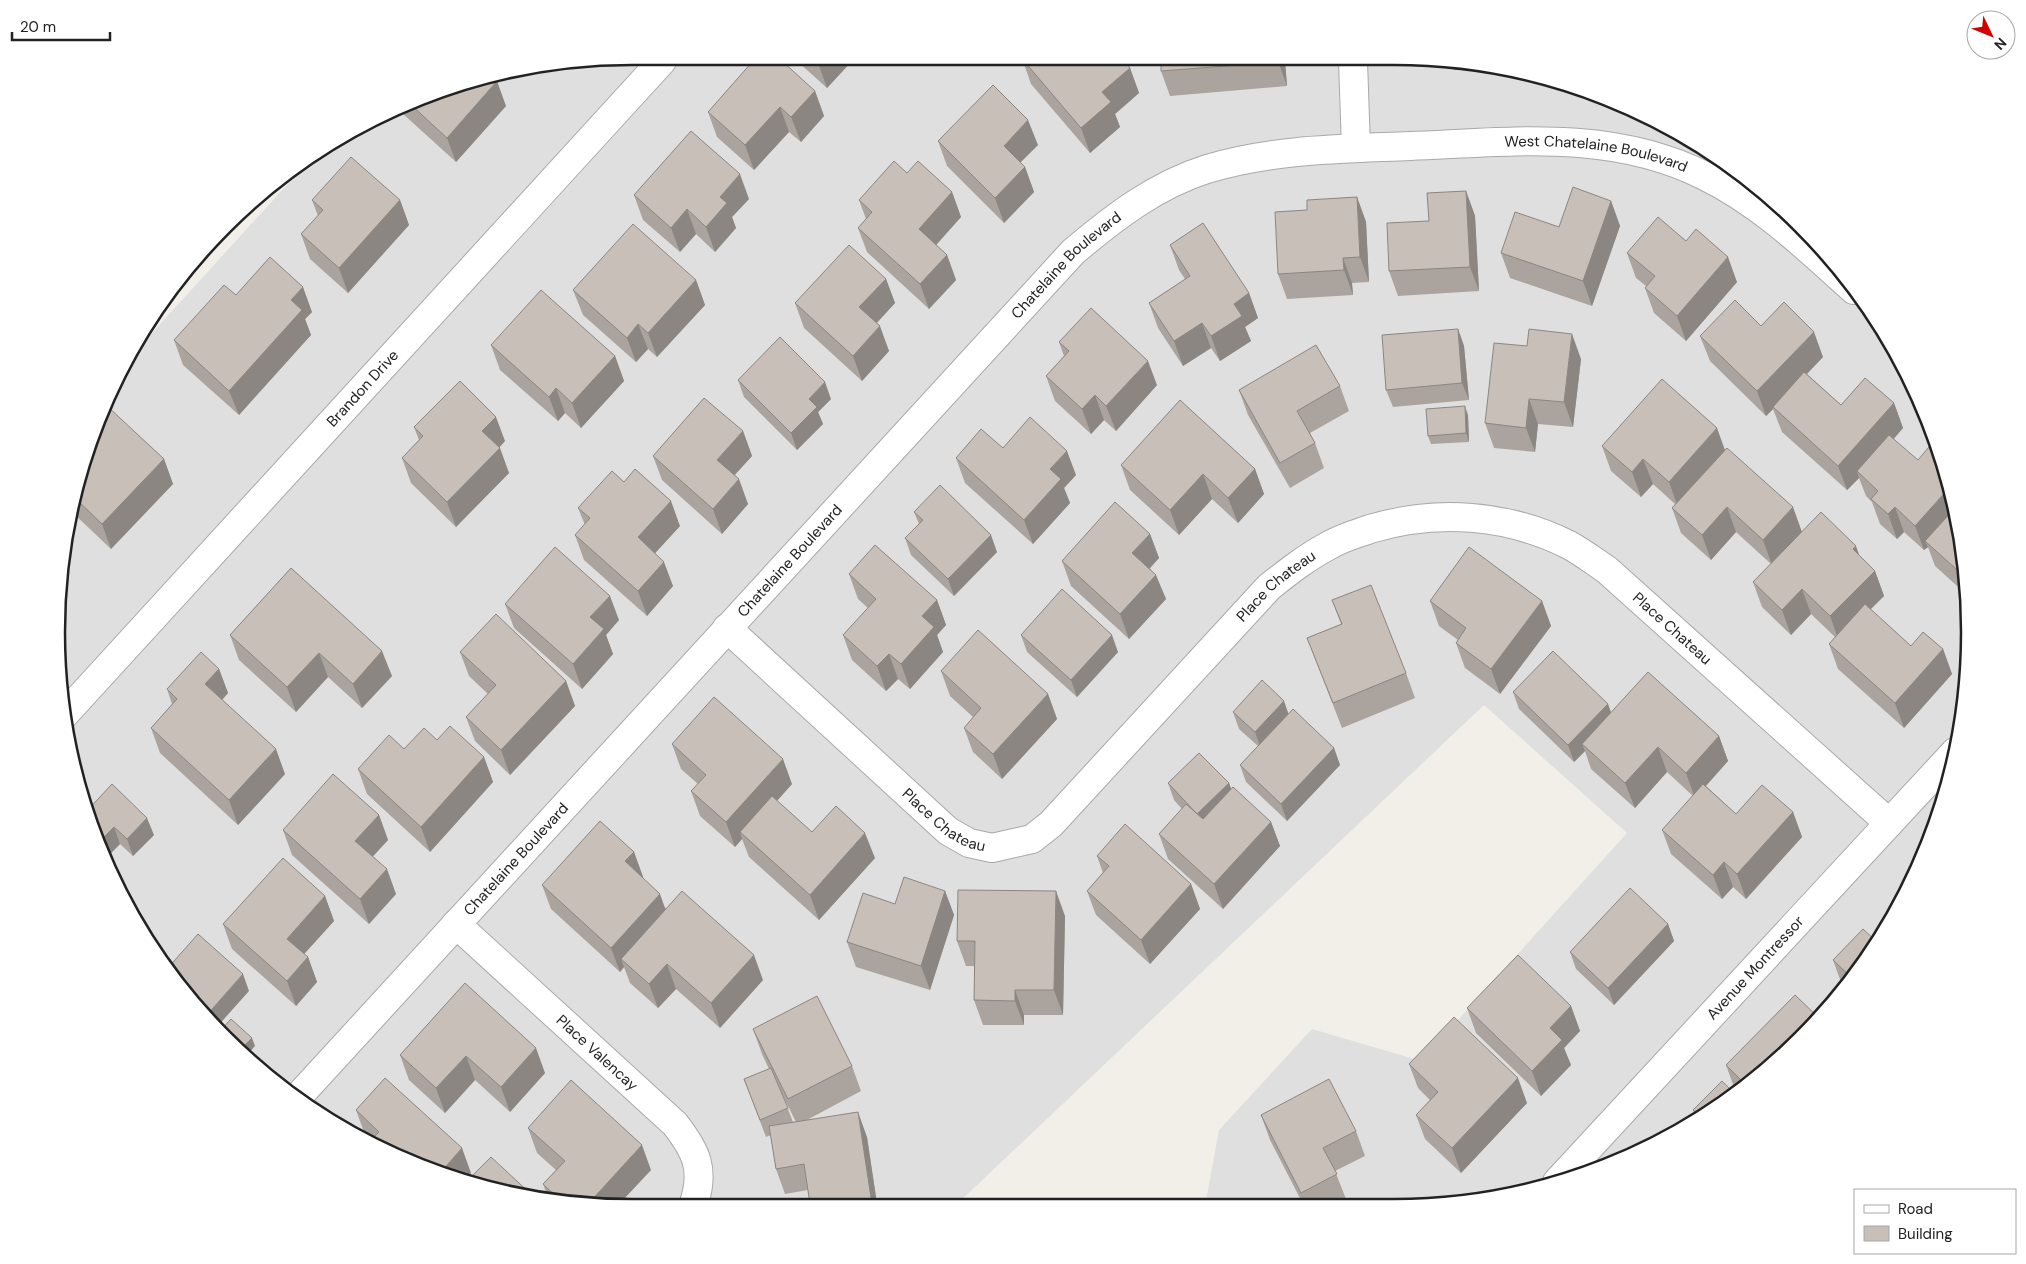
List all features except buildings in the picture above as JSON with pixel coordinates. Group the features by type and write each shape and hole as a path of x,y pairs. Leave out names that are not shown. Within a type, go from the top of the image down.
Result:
{"street":[{"name":"Brandon Drive","path":"70,708 658,65"},
{"path":"1353,65 1356,148"},
{"name":"West Chatelaine Boulevard","path":"1356,148 1553,140 1605,144 1656,156 1704,175 1750,201 1791,233 1824,263"},
{"name":"Chatelaine Boulevard","path":"302,1093 1073,252 1113,218 1157,191 1205,170 1255,156 1307,150 1356,148"},
{"name":"Place Chateau","path":"727,628 948,831 969,843 992,848 1032,840 1051,824 1269,587 1290,569 1328,545 1396,521 1441,516 1486,518 1529,528 1570,546 1608,570 1889,823"},
{"name":"Avenue Montressor","path":"1566,1172 1946,762"},
{"name":"Place Valencay","path":"456,924 675,1124 690,1144 698,1166 698,1190 695,1199"}],"shaded area":[{"path":"632,65 1394,65 1468,70 1541,84 1611,108 1645,123 1678,141 1739,182 1795,231 1820,258 1844,287 1885,349 1903,381 1931,450 1942,485 1956,558 1960,595 1960,669 1950,743 1942,779 1918,849 1903,883 1885,916 1844,977 1795,1033 1739,1082 1677,1123 1645,1141 1611,1156 1541,1180 1505,1188 1431,1198 1206,1199 1219,1130 1312,1029 1421,1061 1627,833 1484,705 962,1199 595,1198 521,1188 485,1180 415,1156 381,1141 317,1103 258,1058 231,1033 182,977 141,916 123,883 108,849 84,779 76,743 66,669 66,595 76,521 84,485 95,450 123,381 147,338 294,177 348,141 381,123 450,95 485,84 521,76 595,66"}]}
